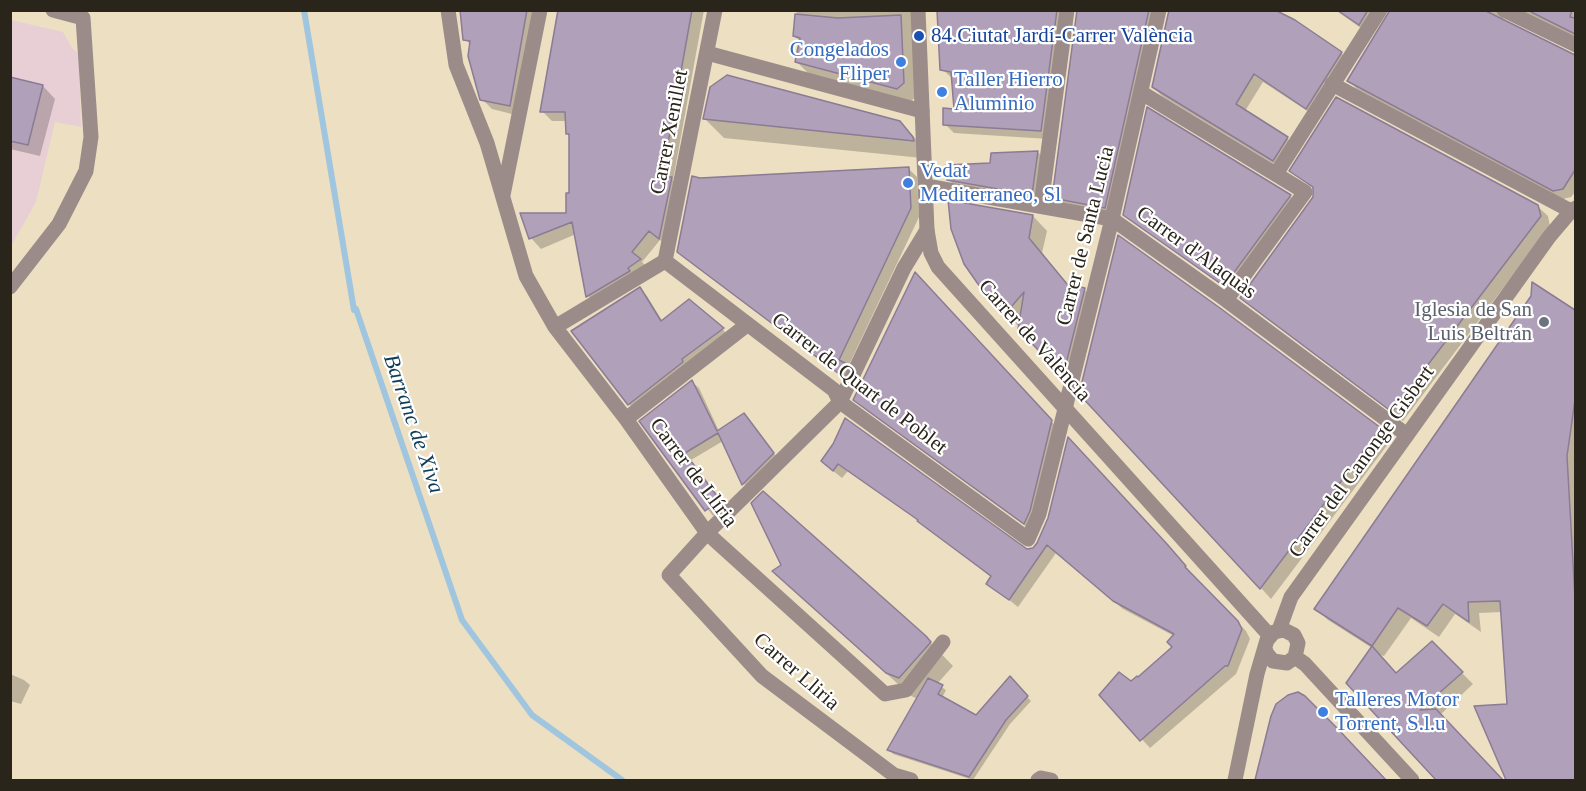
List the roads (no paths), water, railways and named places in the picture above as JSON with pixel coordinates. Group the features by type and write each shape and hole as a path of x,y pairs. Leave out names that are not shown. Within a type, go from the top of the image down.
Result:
{"street":[{"path":"10,287 59,224 86,171 91,137 83,18 53,10"},
{"name":"Carrer de Llíria","path":"448,10 456,65 487,143 526,276 555,327 626,419 707,533 885,694 906,690 943,642"},
{"path":"503,195 540,10"},
{"name":"Carrer Xenillet","path":"665,261 715,10"},
{"name":"Carrer de València","path":"918,10 927,230 931,253 939,267 1271,638"},
{"path":"1041,205 1067,10"},
{"name":"Carrer de Santa Lucia","path":"1028,539 1039,514 1142,93 1159,10"},
{"path":"1276,174 1380,10"},
{"path":"1514,13 1575,45"},
{"path":"707,53 922,111"},
{"path":"1332,84 1574,211"},
{"path":"1142,93 1305,192 1226,300"},
{"name":"Carrer d'Alaquàs","path":"926,186 1112,219 1226,300 1407,435"},
{"name":"Carrer del Canonge Gisbert","path":"1235,780 1257,674 1291,597 1549,237 1574,211"},
{"path":"707,533 840,402 904,268 927,230"},
{"path":"555,327 665,261"},
{"name":"Carrer de Quart de Poblet","path":"665,261 834,390 840,402 1028,539"},
{"path":"626,419 748,324"},
{"name":"Carrer Lliria","path":"707,533 669,575 762,676 894,775 911,780"},
{"path":"1289,632 1296,639 1298,648 1295,657 1287,663 1278,663 1270,658 1271,638 1289,632"},
{"path":"1295,657 1305,664 1412,780"},
{"path":"1038,780 1041,778 1051,780"}],"waterway":[{"name":"Barranc de Xiva","path":"304,10 354,310 356,309 462,620 532,715 622,780"}],"place":[{"name":"84.Ciutat Jardí-Carrer València","path":"919,36"},
{"name":"Congelados Fliper","path":"901,62"},
{"name":"Taller Hierro Aluminio","path":"942,92"},
{"name":"Vedat Mediterraneo, Sl","path":"908,183"},
{"name":"Iglesia de San Luis Beltrán","path":"1544,322"},
{"name":"Talleres Motor Torrent, S.l.u","path":"1323,712"}]}
